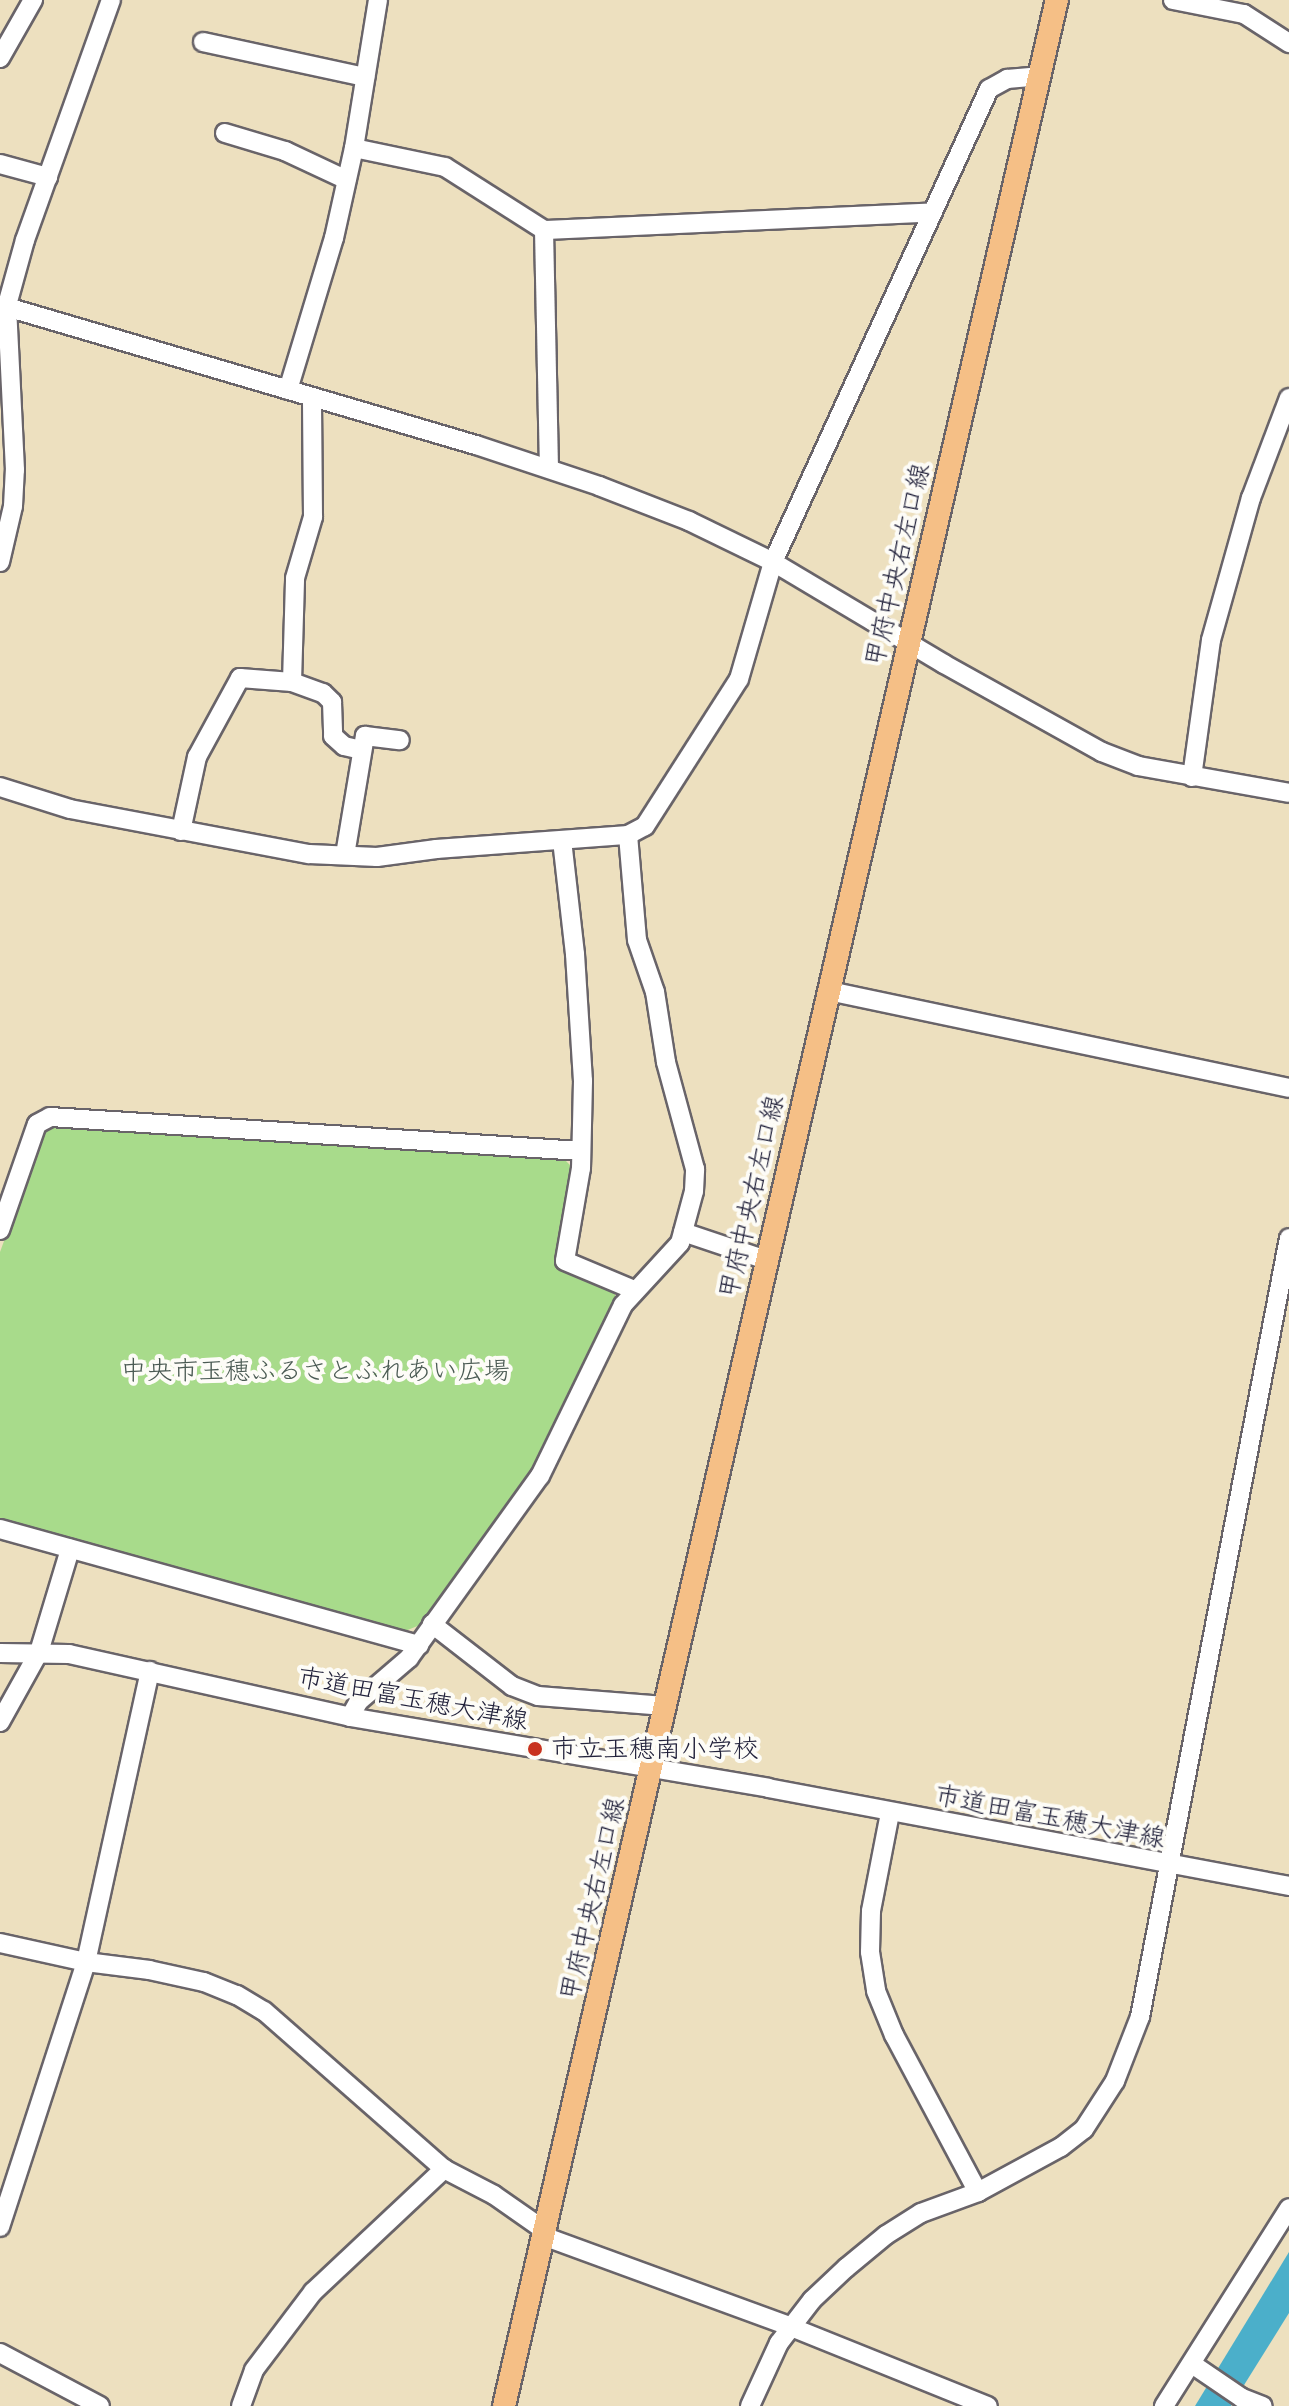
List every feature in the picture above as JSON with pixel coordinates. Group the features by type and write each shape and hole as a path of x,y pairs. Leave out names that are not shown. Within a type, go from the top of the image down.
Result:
{"main road":[{"name":"甲府中央右左口線","path":"504,2406 1057,0"}],"street":[{"path":"0,58 33,0"},
{"path":"0,562 13,506 15,470 3,305 111,0"},
{"path":"288,390 334,238 354,148 378,0"},
{"path":"1173,0 1244,14 1289,43"},
{"path":"203,42 365,77"},
{"path":"0,787 70,809 309,854 377,857 628,835 645,826 739,679 773,562 989,89 1007,79 1039,76"},
{"path":"225,133 285,151 347,180"},
{"path":"354,148 445,167 544,230 933,212"},
{"path":"0,164 48,177"},
{"path":"544,230 549,467"},
{"path":"3,305 549,467 689,521 773,562 1102,752 1138,766 1289,793"},
{"path":"292,682 295,578 313,517 312,397"},
{"path":"1192,777 1211,640 1251,498 1289,398"},
{"path":"181,831 197,757 240,678 292,682 323,693 332,702 333,736 344,746 362,750"},
{"path":"345,855 365,736 400,740"},
{"path":"350,1717 359,1701 409,1658 540,1476 623,1305 680,1243 694,1191 695,1169 666,1062 655,992 637,940 628,835"},
{"path":"562,840 576,968 583,1081 581,1151 565,1261 634,1290"},
{"path":"829,991 1289,1088"},
{"path":"0,1230 37,1124 50,1117 581,1151"},
{"path":"683,1232 766,1260"},
{"path":"750,2406 760,2377 812,2300 886,2235 921,2213 978,2192 1061,2147 1084,2129 1115,2081 1140,2017 1166,1866 1289,1238"},
{"path":"0,1529 419,1645"},
{"path":"0,1722 39,1652 70,1549"},
{"path":"432,1624 512,1686 538,1696 665,1706"},
{"name":"市道田富玉穂大津線","path":"0,1653 69,1654 350,1717 651,1767 1166,1866 1289,1886"},
{"path":"0,2227 86,1962 150,1671"},
{"path":"890,1813 871,1911 870,1952 876,1991 894,2035 978,2192"},
{"path":"0,1943 86,1962 163,1973 204,1982 237,1995 264,2011 444,2169 494,2195 543,2233 988,2406"},
{"path":"241,2406 254,2370 313,2292 444,2169"},
{"path":"1164,2406 1197,2367 1289,2208"},
{"path":"0,2353 100,2406"},
{"path":"1197,2367 1248,2403"}],"green space":[{"name":"中央市玉穂ふるさとふれあい広場","path":"50,1125 564,1159 573,1168 555,1268 608,1289 615,1294 615,1306 536,1464 420,1625 405,1631 0,1520 0,1252 45,1129"}],"water":[{"path":"1289,2252 1289,2313 1231,2406 1195,2406"}],"place":[{"name":"市立玉穂南小学校","path":"535,1749"}]}
